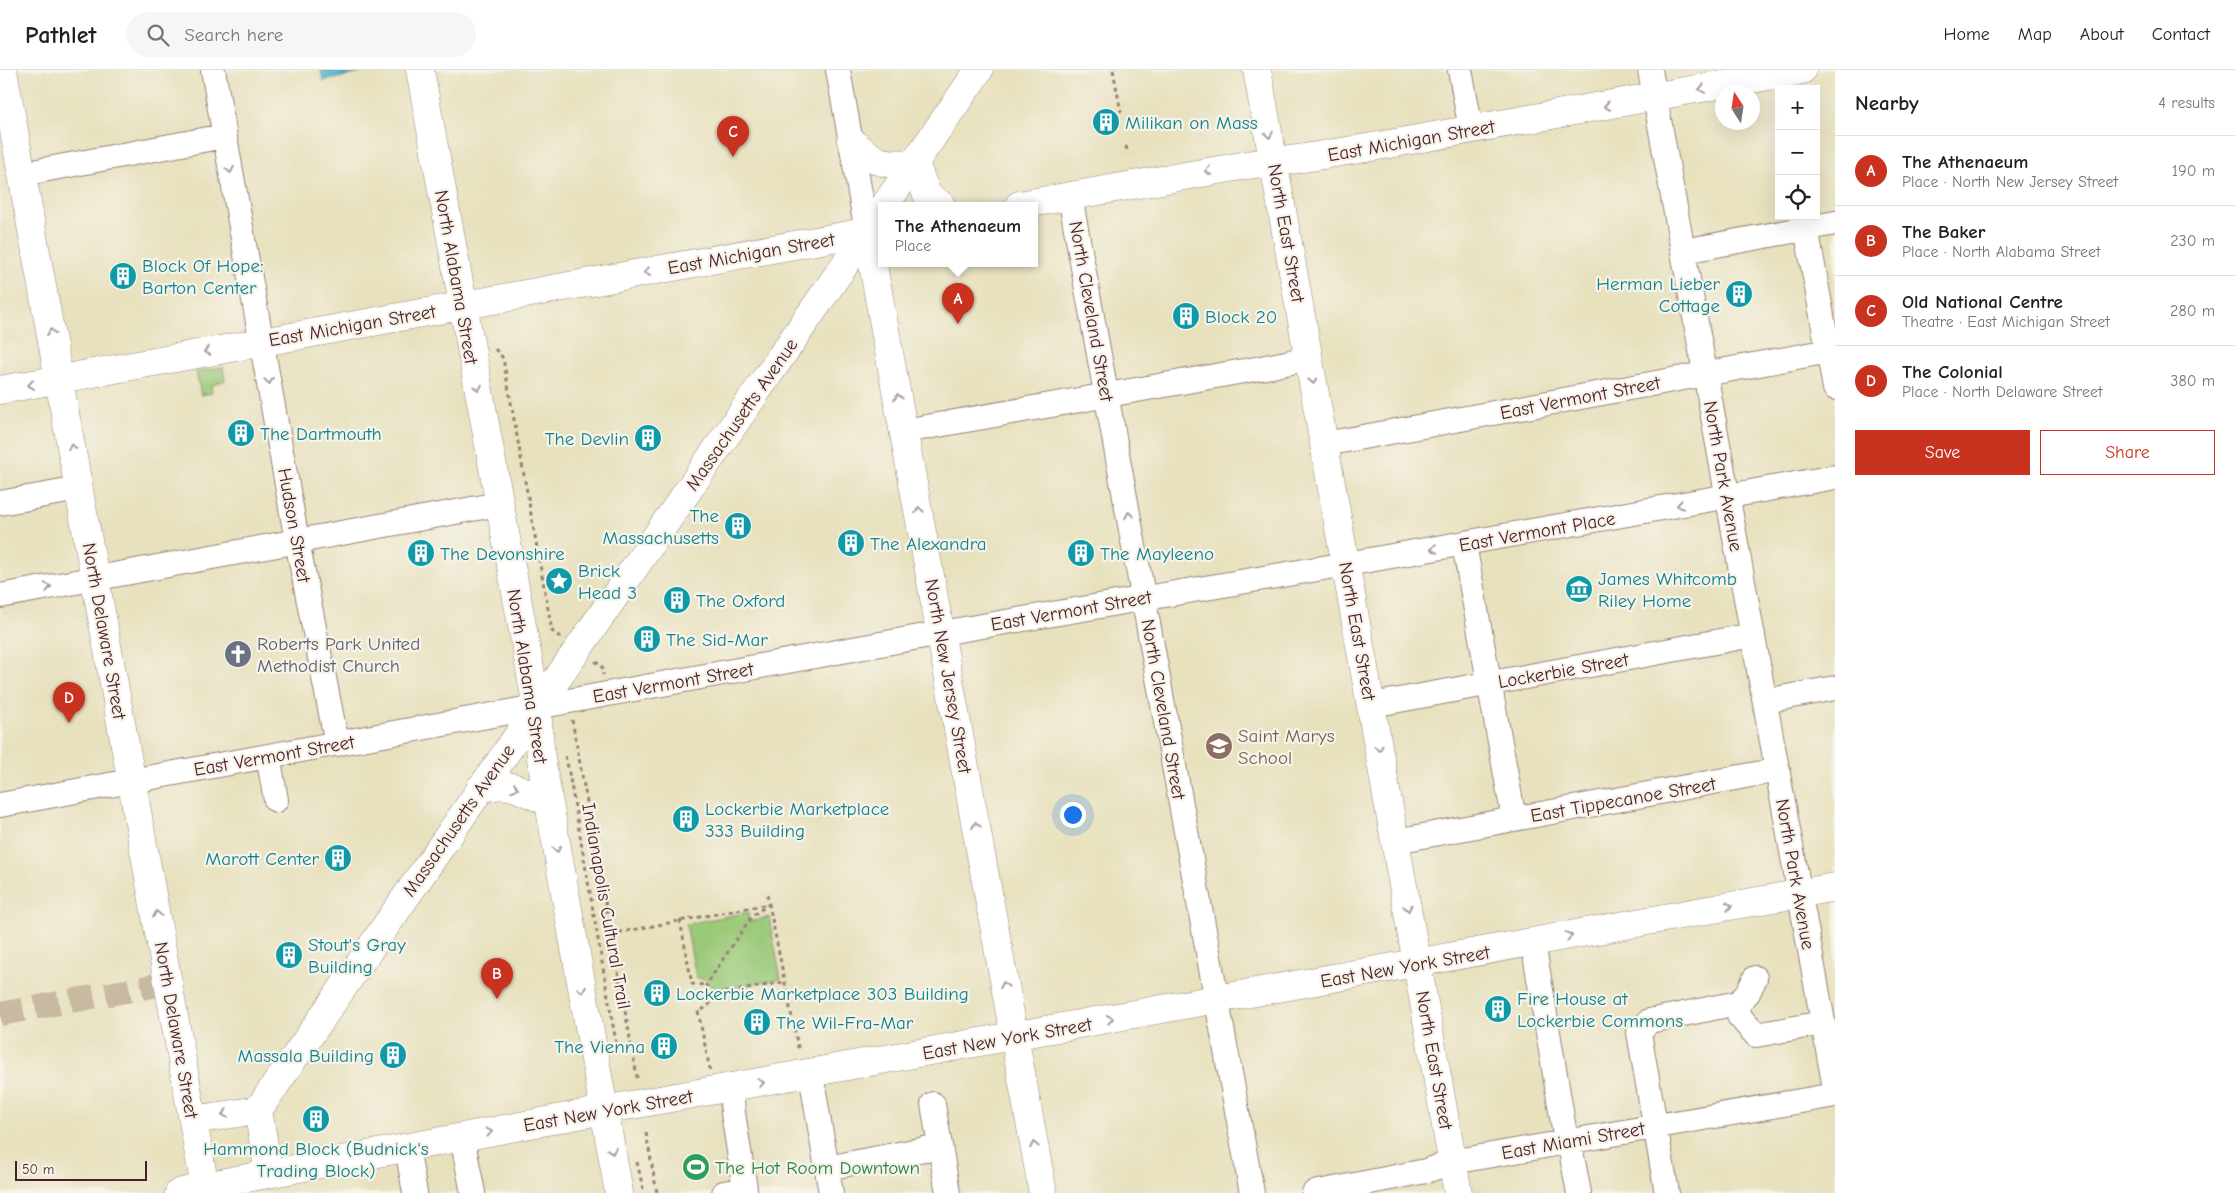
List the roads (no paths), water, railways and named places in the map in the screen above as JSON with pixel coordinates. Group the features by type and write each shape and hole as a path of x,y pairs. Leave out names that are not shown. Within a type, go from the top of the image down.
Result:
{"main road":[{"name":"North Delaware Street","path":"3,70 193,1120 197,1191"},
{"name":"North Alabama Street","path":"420,70 537,707 541,759 548,801 619,1193"},
{"path":"887,202 980,70"},
{"name":"North East Street","path":"1257,70 1458,1193"},
{"name":"East Michigan Street","path":"1036,202 1274,161 1378,146 1655,97 1777,83 1802,70"},
{"path":"851,141 881,163 899,165 915,163"},
{"path":"915,163 928,195 937,202"},
{"name":"East Michigan Street","path":"0,390 261,341 462,306 877,224"},
{"name":"Massachusetts Avenue","path":"258,1110 480,788 877,224"},
{"name":"North New Jersey Street","path":"883,267 904,431 1043,1193"},
{"path":"480,788 508,786 520,789 534,798 548,801"},
{"name":"East New York Street","path":"197,1191 269,1174 604,1110 721,1081 1014,1037 1835,887"},
{"path":"193,1120 258,1110 269,1174"}],"street":[{"name":"Hudson Street","path":"213,70 297,541 337,744"},
{"name":"North New Jersey Street","path":"838,70 851,141 877,224"},
{"path":"1460,70 1471,129"},
{"name":"North Park Avenue","path":"1650,70 1835,1088"},
{"path":"22,174 224,136"},
{"name":"North Cleveland Street","path":"1070,196 1252,1193"},
{"path":"1684,251 1806,222 1835,223"},
{"path":"1806,222 1832,351 1835,388"},
{"name":"East Vermont Street","path":"1325,444 1832,351"},
{"path":"904,431 1262,368 1291,362 1309,355"},
{"name":"East Vermont Place","path":"1346,564 1835,477"},
{"path":"0,503 80,489"},
{"path":"0,596 499,504"},
{"name":"East Tippecanoe Street","path":"1464,544 1491,683 1514,819 1778,770"},
{"name":"East Vermont Street","path":"0,805 941,633 1346,564"},
{"name":"Lockerbie Street","path":"1372,705 1753,635"},
{"path":"1765,701 1835,688"},
{"path":"268,756 276,800"},
{"path":"1396,841 1514,819"},
{"path":"1533,942 1566,1141 1571,1151 1579,1193"},
{"path":"1667,1193 1639,1033 1649,1021 1738,1003 1748,993 1755,978"},
{"path":"1738,1003 1739,1016 1756,1035 1823,1022"},
{"path":"806,1067 831,1193"},
{"path":"721,1081 733,1113 745,1189 724,1193"},
{"name":"East Miami Street","path":"1314,1193 1426,1171 1452,1162 1835,1095"},
{"path":"933,1104 948,1193"},
{"path":"462,1137 473,1193"},
{"path":"827,1168 940,1146"},
{"path":"407,1147 415,1193"}],"water":[{"path":"321,70 360,70 360,73 323,81"}],"tunnel":[{"path":"0,1014 169,983"}],"place":[{"name":"Milikan on Mass","path":"1106,122"},
{"name":"Old National Centre","path":"733,157"},
{"name":"Block Of Hope: Barton Center","path":"123,276"},
{"name":"Herman Lieber Cottage","path":"1739,294"},
{"name":"Block 20","path":"1186,316"},
{"name":"The Athenaeum","path":"958,324"},
{"name":"The Dartmouth","path":"241,433"},
{"name":"The Devlin","path":"648,438"},
{"name":"The Massachusetts","path":"738,526"},
{"name":"The Alexandra","path":"851,543"},
{"name":"The Devonshire","path":"421,553"},
{"name":"The Mayleeno","path":"1081,553"},
{"name":"Brick Head 3","path":"559,581"},
{"name":"James Whitcomb Riley Home","path":"1579,589"},
{"name":"The Oxford","path":"677,600"},
{"name":"The Sid-Mar","path":"647,639"},
{"name":"Roberts Park United Methodist Church","path":"238,654"},
{"name":"The Colonial","path":"69,723"},
{"name":"Saint Marys School","path":"1219,746"},
{"name":"Lockerbie Marketplace 333 Building","path":"686,819"},
{"name":"Marott Center","path":"338,858"},
{"name":"Stout's Gray Building","path":"289,955"},
{"name":"Lockerbie Marketplace 303 Building","path":"657,993"},
{"name":"The Baker","path":"497,999"},
{"name":"Fire House at Lockerbie Commons","path":"1498,1009"},
{"name":"The Wil-Fra-Mar","path":"757,1022"},
{"name":"The Vienna","path":"664,1046"},
{"name":"Massala Building","path":"393,1055"},
{"name":"Hammond Block (Budnick's Trading Block)","path":"316,1119"},
{"name":"The Hot Room Downtown","path":"696,1167"}]}
